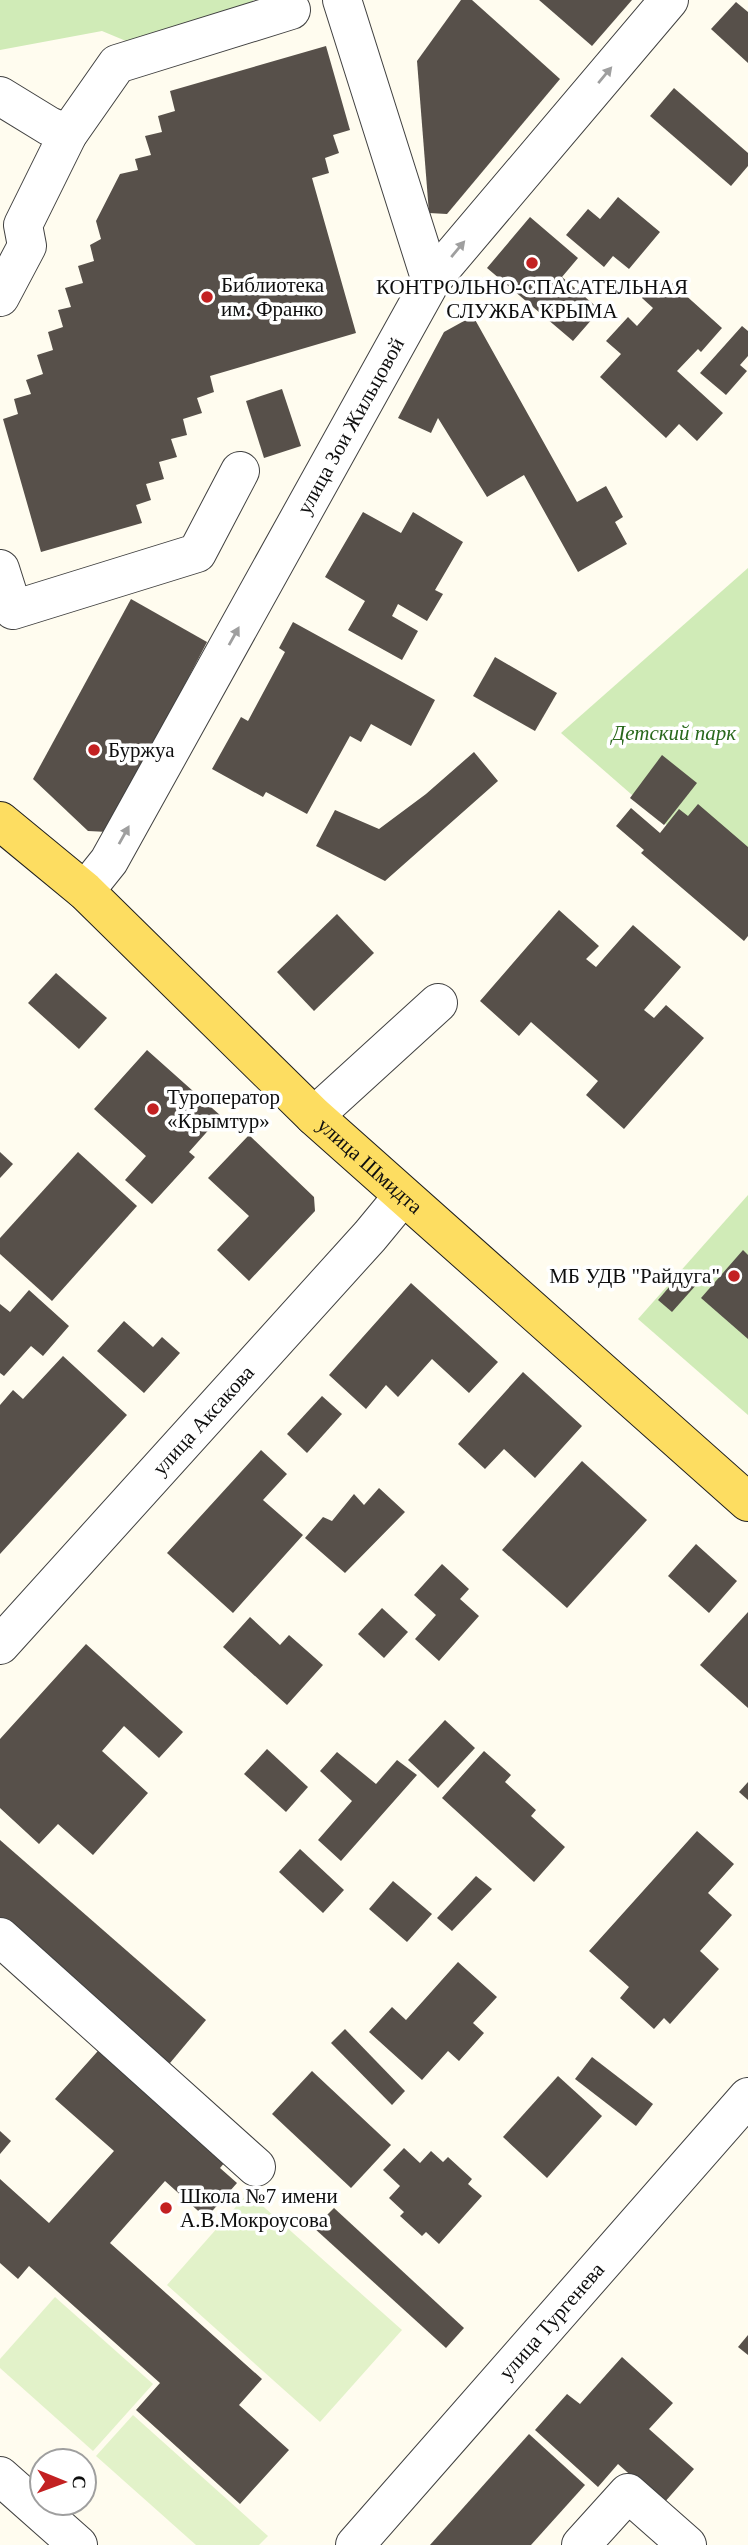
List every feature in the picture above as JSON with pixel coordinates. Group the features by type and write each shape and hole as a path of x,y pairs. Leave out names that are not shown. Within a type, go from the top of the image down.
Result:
{"main road":[{"name":"улица Шмидта","path":"0,821 85,891 314,1116 748,1502"}],"street":[{"path":"342,0 431,281"},
{"name":"улица Зои Жильцовой","path":"85,891 109,861 431,281 668,0"},
{"path":"0,297 27,246 23,225 68,134 117,64 291,10"},
{"path":"0,96 68,134"},
{"path":"0,569 13,610 197,553 240,471"},
{"path":"314,1116 438,1003"},
{"name":"улица Аксакова","path":"0,1645 370,1236 403,1196"},
{"path":"0,1937 256,2167"},
{"name":"улица Тургенева","path":"355,2545 748,2097"},
{"path":"0,2476 78,2545"},
{"path":"581,2545 628,2493 687,2545"}],"green space":[{"path":"0,0 253,0 254,3 138,46 102,31 0,50"},
{"name":"Детский парк","path":"748,568 748,896 561,733"},
{"path":"748,1195 748,1415 638,1319"},
{"path":"248,2193 402,2330 320,2422 167,2285"},
{"path":"55,2297 153,2384 97,2447 89,2447 0,2368 0,2359"},
{"path":"133,2415 268,2536 259,2545 196,2545 98,2458 98,2454"}],"building":[{"path":"461,0 472,0 560,79 447,214 429,213 417,61"},
{"path":"539,0 632,0 592,46"},
{"path":"736,2 748,12 748,63 711,29"},
{"name":"Библиотека им. Франко","path":"326,46 350,130 333,135 339,153 325,158 329,173 312,178 356,333 210,376 214,392 197,398 202,413 183,419 187,435 171,439 177,457 159,462 164,479 146,484 151,500 136,505 142,523 41,552 3,419 18,414 14,399 31,394 26,380 43,374 37,355 53,350 48,332 63,327 58,310 71,307 65,288 83,283 78,266 94,261 90,245 101,239 96,221 120,174 138,170 135,159 151,155 145,136 162,132 158,116 175,111 170,91"},
{"path":"674,88 748,153 748,166 731,186 650,116"},
{"path":"618,197 660,232 629,269 613,256 604,267 566,235 588,209 600,219"},
{"name":"КОНТРОЛЬНО-СПАСАТЕЛЬНАЯ СЛУЖБА КРЫМА","path":"530,217 578,258 562,277 600,310 573,341 487,268"},
{"path":"658,280 667,289 672,283 722,328 701,352 698,349 677,371 723,413 697,441 679,424 666,438 600,377 621,354 606,341 628,317 637,326 653,308 642,298"},
{"path":"473,316 577,502 606,486 623,517 615,522 627,544 578,572 524,475 487,497 438,418 431,433 398,418 444,332"},
{"path":"742,326 748,331 748,356 740,365 747,371 726,395 700,373"},
{"path":"282,389 301,446 264,458 246,401"},
{"path":"363,512 401,533 413,512 463,542 435,590 443,594 427,621 398,604 392,616 418,631 402,660 348,630 365,601 325,577"},
{"path":"131,599 207,642 108,832 88,831 33,779"},
{"path":"293,622 435,700 411,746 371,724 361,742 350,736 307,814 266,792 263,797 212,769 241,717 248,721 285,652 279,648"},
{"path":"495,657 557,693 535,731 473,696"},
{"path":"474,752 498,781 385,881 316,846 335,810 379,829 426,794"},
{"path":"662,755 697,783 664,825 630,798"},
{"path":"698,804 748,847 748,936 744,941 641,853 644,850 616,826 631,808 660,833 679,809 688,816"},
{"path":"559,910 599,946 586,959 596,967 633,925 681,967 644,1010 654,1018 666,1005 704,1038 624,1129 586,1095 598,1081 531,1022 519,1036 480,1001"},
{"path":"337,914 374,953 314,1011 277,972"},
{"path":"56,973 107,1018 79,1049 28,1003"},
{"path":"147,1050 221,1116 189,1152 195,1157 152,1204 125,1180 146,1156 94,1109"},
{"path":"249,1135 314,1197 315,1211 249,1281 217,1250 249,1216 208,1178"},
{"path":"0,1152 13,1164 0,1178"},
{"path":"78,1152 137,1206 52,1301 0,1254 0,1238"},
{"name":"МБ УДВ \"Райдуга\"","path":"743,1250 748,1255 748,1339 701,1298"},
{"path":"682,1272 697,1284 672,1312 658,1300"},
{"path":"411,1283 498,1362 469,1393 432,1359 398,1397 386,1385 366,1409 329,1375"},
{"path":"29,1290 69,1326 43,1356 31,1346 4,1376 0,1373 0,1304 10,1312"},
{"path":"124,1321 153,1347 162,1337 180,1353 144,1393 97,1351"},
{"path":"63,1356 127,1415 0,1554 0,1405 13,1390 23,1399"},
{"path":"523,1372 582,1426 535,1478 504,1449 485,1469 458,1444"},
{"path":"322,1396 342,1414 307,1453 287,1434"},
{"path":"261,1450 287,1474 263,1500 303,1535 233,1613 167,1553"},
{"path":"582,1461 647,1520 567,1608 502,1550"},
{"path":"379,1488 405,1512 345,1573 305,1538 323,1517 332,1521 354,1494 364,1505"},
{"path":"696,1544 737,1581 709,1613 668,1576"},
{"path":"442,1564 469,1589 460,1599 479,1616 439,1661 415,1639 436,1615 414,1595"},
{"path":"382,1608 408,1632 384,1658 358,1634"},
{"path":"748,1612 748,1708 700,1665"},
{"path":"250,1617 280,1645 289,1635 323,1665 287,1705 223,1647"},
{"path":"86,1644 183,1732 159,1758 124,1726 102,1751 148,1793 93,1855 58,1824 39,1844 0,1808 0,1739"},
{"path":"445,1720 475,1748 438,1788 408,1760"},
{"path":"267,1749 308,1787 286,1812 244,1774"},
{"path":"484,1751 511,1775 505,1782 536,1810 531,1816 565,1847 534,1882 442,1798"},
{"path":"337,1752 376,1784 397,1760 417,1775 341,1861 318,1840 352,1801 320,1771"},
{"path":"748,1782 748,1800 739,1792"},
{"path":"697,1831 734,1864 708,1893 732,1915 700,1951 719,1969 670,2024 664,2018 654,2029 620,1998 629,1987 589,1951"},
{"path":"0,1840 206,2020 165,2069 0,1927"},
{"path":"300,1849 344,1890 323,1913 279,1872"},
{"path":"476,1876 492,1889 452,1931 437,1918"},
{"path":"393,1881 432,1914 407,1942 369,1909"},
{"path":"458,1962 497,1997 473,2023 484,2033 459,2061 448,2051 422,2080 369,2032 392,2007 406,2020"},
{"path":"345,2029 405,2091 392,2105 331,2043"},
{"path":"105,2043 230,2156 220,2168 237,2183 206,2218 165,2181 110,2243 262,2379 239,2405 289,2450 240,2504 136,2410 160,2383 29,2266 18,2279 0,2263 0,2179 49,2223 114,2151 55,2099"},
{"path":"592,2057 653,2104 636,2126 575,2079"},
{"path":"312,2071 391,2145 351,2188 272,2114"},
{"path":"558,2076 602,2116 547,2178 503,2137"},
{"path":"0,2131 11,2141 0,2154"},
{"path":"404,2148 420,2163 431,2151 443,2162 448,2157 472,2179 468,2184 482,2196 439,2244 426,2232 422,2236 400,2216 404,2212 389,2198 400,2186 383,2170"},
{"path":"334,2208 464,2328 446,2348 314,2228"},
{"path":"748,2335 748,2355 738,2347"},
{"path":"622,2357 673,2403 649,2429 694,2469 663,2504 618,2464 598,2487 535,2430 567,2394 580,2404"},
{"path":"529,2434 585,2485 531,2545 430,2545"}],"place":[{"name":"КОНТРОЛЬНО-СПАСАТЕЛЬНАЯ СЛУЖБА КРЫМА","path":"532,263"},
{"name":"Библиотека им. Франко","path":"207,297"},
{"name":"Буржуа","path":"94,750"},
{"name":"Туроператор «Крымтур»","path":"153,1109"},
{"name":"МБ УДВ \"Райдуга\"","path":"734,1276"},
{"name":"Школа №7 имени А.В.Мокроусова","path":"166,2208"}]}
